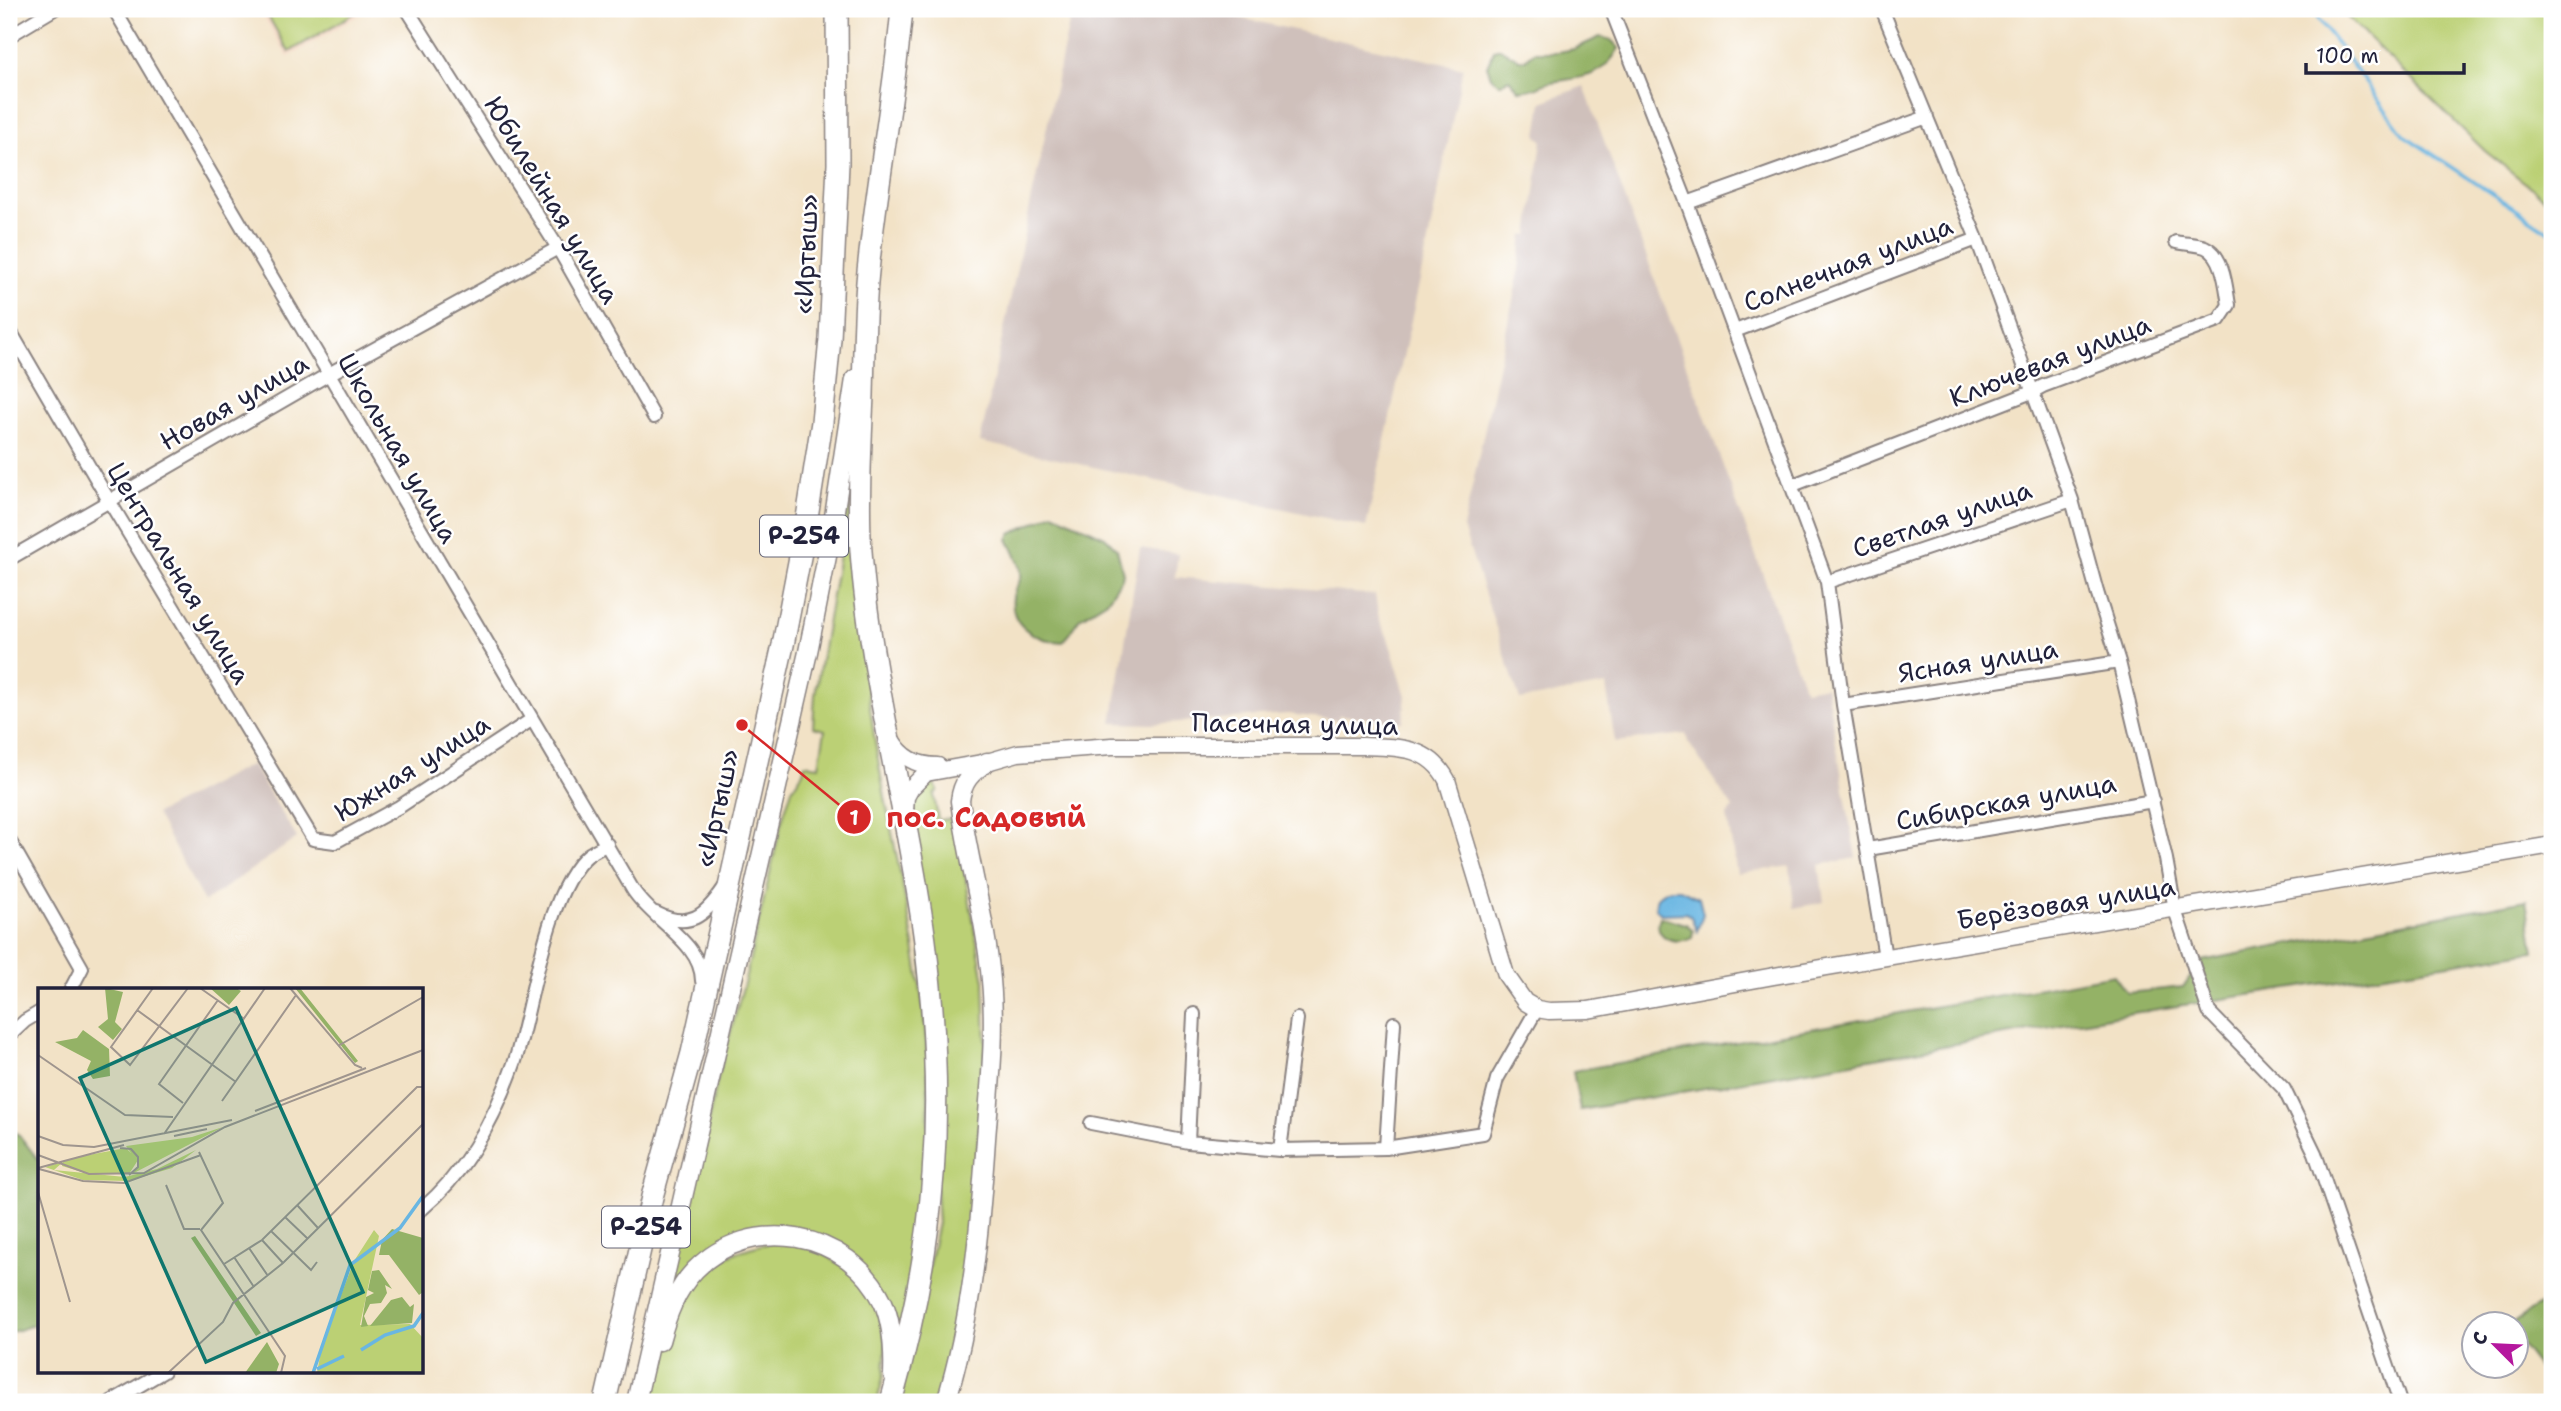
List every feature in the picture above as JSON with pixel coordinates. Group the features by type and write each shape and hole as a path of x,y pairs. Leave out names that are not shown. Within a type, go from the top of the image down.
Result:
{"highway":[{"name":"«Иртыш»","path":"605,1402 652,1197 692,1053 783,645 822,422 830,339 838,164 837,9"},
{"name":"Р-254","path":"891,1402 918,1296 926,1248 937,1135 936,1054 924,939 885,727 866,600 860,534 859,486 867,281 902,9"}],"main road":[{"path":"636,1402 808,652 846,441 867,281"},
{"path":"885,727 897,750 908,759 925,765 955,766"},
{"name":"Пасечная улица","path":"955,766 987,762 1018,753 1112,746 1363,746 1398,747 1422,754 1432,759 1447,780 1506,975 1525,1002 1537,1009"},
{"path":"946,1402 966,1328 975,1273 993,1012 987,949 960,801 965,781 972,772 987,762"},
{"path":"924,939 922,901 905,802 920,776 955,766"},
{"name":"Берёзовая улица","path":"1537,1009 1549,1012 1588,1010 1885,957 2552,845"},
{"path":"616,1402 692,1053"},
{"path":"645,1402 665,1323 671,1307 689,1278 705,1261 730,1246 744,1240 775,1236 803,1238 828,1247 855,1264 865,1275 882,1302 892,1334 894,1360 891,1402"}],"street":[{"path":"9,36 54,9"},
{"name":"Школьная улица","path":"114,9 632,890 646,909 682,941 699,961 702,971 702,1006"},
{"name":"Юбилейная улица","path":"407,9 558,248 654,417"},
{"path":"1611,9 1687,203 1827,582 1843,705 1885,957"},
{"path":"1882,9 1977,239 2072,500 2096,592 2119,662 2175,910 2209,1012 2284,1089 2315,1153 2400,1402"},
{"path":"1687,203 1927,117"},
{"name":"Солнечная улица","path":"1735,331 1977,239"},
{"name":"Ключевая улица","path":"1793,485 2219,320 2229,305 2223,272 2213,252 2205,247 2176,243"},
{"name":"Новая улица","path":"9,559 108,499 558,248"},
{"name":"Центральная улица","path":"9,330 313,839"},
{"name":"Светлая улица","path":"1827,582 2072,500"},
{"name":"Ясная улица","path":"1843,705 2119,662"},
{"name":"Южная улица","path":"313,839 335,842 399,807 531,720"},
{"name":"Сибирская улица","path":"1868,849 2152,801"},
{"path":"9,840 82,968 72,988"},
{"path":"424,1207 452,1179 486,1129 514,1063 552,923 563,893 574,872 588,855 607,844"},
{"path":"646,909 669,920 679,922 692,919 713,905 730,879"},
{"path":"1091,1123 1188,1142 1280,1150 1386,1148 1483,1133 1496,1079 1537,1009"},
{"path":"9,1036 38,1013"},
{"path":"1188,1142 1194,1014"},
{"path":"1280,1150 1297,1018"},
{"path":"1386,1148 1394,1023"},
{"path":"111,1402 162,1372"}],"shaded area":[{"path":"259,9 369,9 288,57"},
{"path":"1072,9 1201,9 1463,68 1366,527 980,442"},
{"path":"1584,86 1805,690 1826,686 1856,858 1819,865 1824,902 1794,908 1790,866 1737,874 1727,816 1733,808 1688,742 1686,734 1615,742 1606,685 1520,700 1463,528 1518,277 1523,235 1529,235 1542,140 1537,136 1542,102"},
{"path":"1140,548 1178,554 1175,577 1375,595 1379,619 1388,638 1406,696 1403,722 1339,715 1338,720 1288,714 1152,724 1112,723"},
{"path":"252,764 297,838 204,902 156,814"}],"green space":[{"path":"264,9 361,9 289,52"},
{"path":"2339,9 2552,9 2552,204 2485,151"},
{"path":"1600,37 1611,40 1619,48 1606,66 1590,75 1519,90 1509,79 1500,84 1491,77 1487,66 1494,50 1500,48 1519,60 1524,60 1534,52 1574,49"},
{"path":"849,497 869,703 918,970 927,1050 929,1128 926,1179 902,1338 894,1315 825,1239 807,1232 784,1228 740,1233 670,1290 718,1078 746,976 783,817 792,789 805,764 819,766 825,730 813,727 815,695"},
{"path":"1053,513 1105,537 1117,549 1123,573 1107,601 1080,618 1063,642 1044,639 1027,630 1020,624 1013,608 1021,571 1008,539 1011,534"},
{"path":"930,779 938,790 934,795 938,820 955,819 984,981 986,1046 968,1257 959,1322 939,1402 899,1402 938,1223 912,801 916,792"},
{"path":"2526,900 2534,951 2120,1015 1580,1110 1573,1071 2114,975 2127,993 2183,987 2201,961"},
{"path":"1660,917 1686,924 1693,931 1692,937 1679,941 1662,935 1658,924"},
{"path":"9,1128 19,1135 38,1159 38,1324 9,1333"},
{"path":"779,1242 811,1246 856,1274 879,1312 886,1342 884,1374 877,1402 651,1402 674,1318 699,1276 719,1261 745,1249"},
{"path":"2552,1296 2552,1357 2539,1368 2530,1356 2530,1311"}],"water":[{"path":"1671,889 1680,889 1699,898 1703,914 1697,931 1691,917 1686,913 1661,914 1656,909 1659,896"}],"waterway":[{"path":"2311,9 2404,135 2552,234"}],"place":[{"name":"пос. Садовый","path":"742,725"}]}
